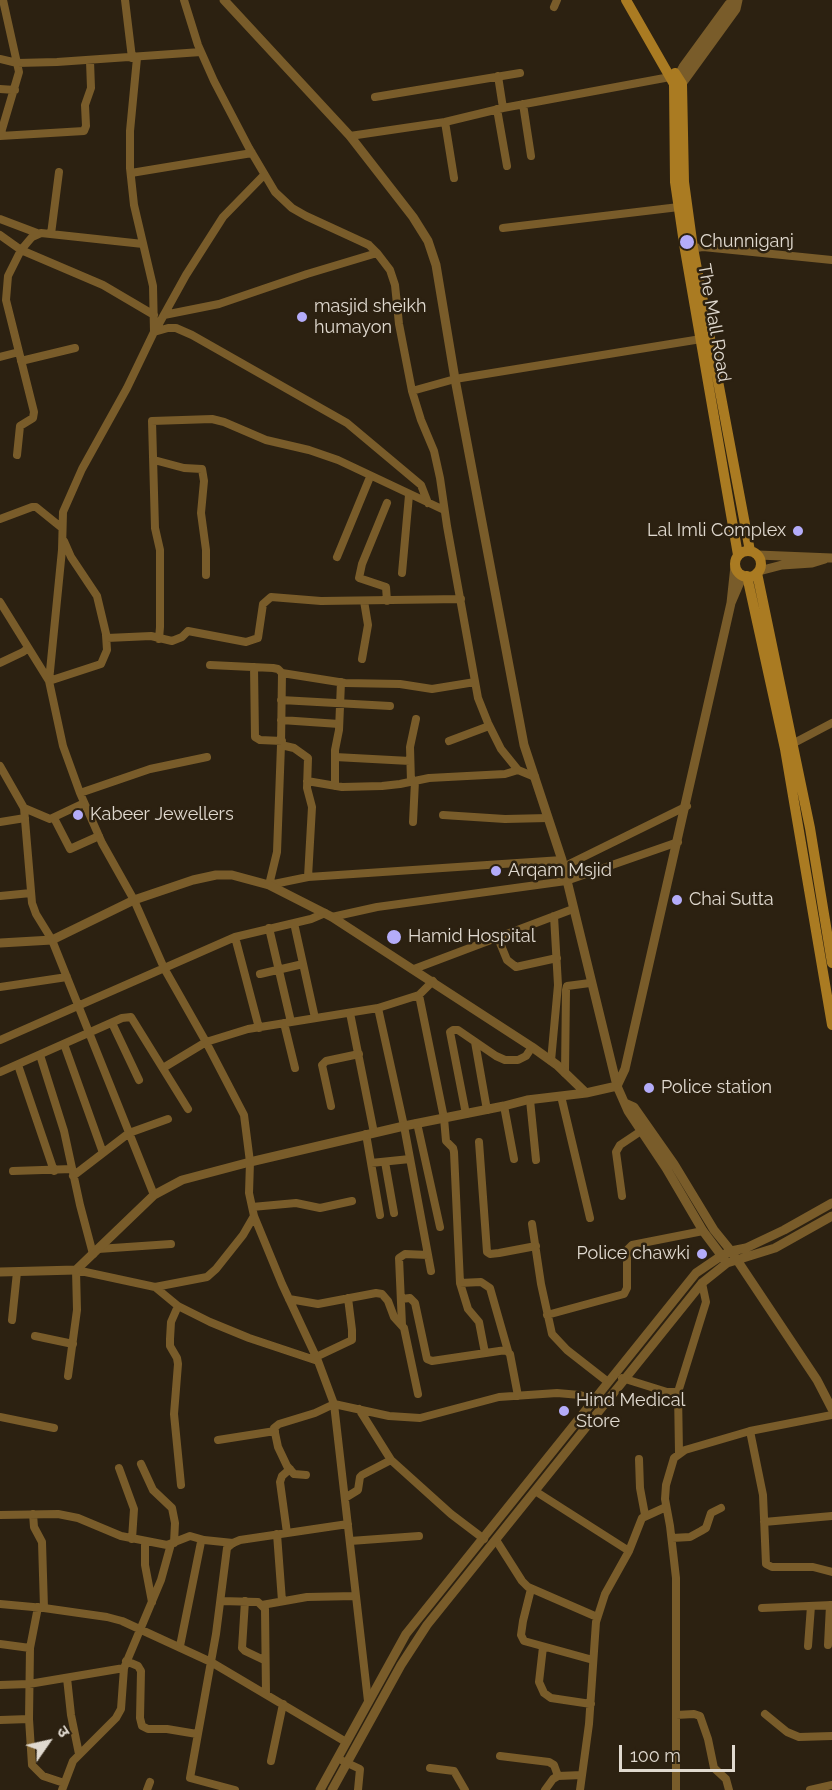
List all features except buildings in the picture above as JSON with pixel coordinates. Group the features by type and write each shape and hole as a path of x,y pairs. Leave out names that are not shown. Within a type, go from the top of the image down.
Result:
{"main road":[{"name":"The Mall Road","path":"626,0 675,83 675,182 754,553 761,562 751,574"},
{"name":"The Mall Road","path":"634,0 675,83 689,249 700,339 738,555"},
{"path":"754,553 738,555 735,566 751,574 789,739 832,1025"},
{"path":"807,847 832,963"}],"street":[{"path":"3,0 19,72 0,136 84,130 86,126 85,105 91,88 90,60"},
{"path":"125,0 134,58 130,131 131,173 134,205 153,286 154,332"},
{"path":"184,0 201,52 214,81 275,192 292,208 319,223 369,245 390,270 395,285 399,324 412,391 434,452 478,698 501,749 518,770 535,777"},
{"path":"224,0 350,136 413,217 428,241 436,265 455,379 524,745 562,864 617,1086 628,1111 666,1168 703,1231 724,1259"},
{"path":"350,136 445,122 523,104 675,83 683,67 729,4 737,0"},
{"path":"0,59 17,63 134,58 201,52"},
{"path":"375,97 520,73"},
{"path":"498,76 507,166"},
{"path":"0,89 15,90"},
{"path":"523,104 531,156"},
{"path":"445,122 454,178"},
{"path":"131,173 252,153"},
{"path":"51,234 59,172"},
{"path":"264,175 223,217 186,275 82,469 63,512 63,537 49,681 63,746 84,803 134,900 164,968 244,1115 250,1161 249,1193 253,1211 334,1404 368,1701"},
{"path":"503,228 679,207"},
{"path":"0,219 37,233 143,244"},
{"path":"17,455 20,426 33,418 34,412 3,281 21,250 37,233"},
{"path":"0,235 21,250 103,285 154,315"},
{"path":"689,249 704,247 832,260"},
{"path":"164,315 219,304 377,253"},
{"path":"154,332 176,328 192,335 347,423 421,485 428,503"},
{"path":"412,391 455,379 700,339"},
{"path":"0,357 20,357 75,348"},
{"path":"159,639 160,550 155,528 152,421 212,419 233,425 266,440 309,450 338,460 444,510"},
{"path":"154,460 184,468 202,469 204,481 201,513 206,550 206,575"},
{"path":"336,557 370,477"},
{"path":"402,573 409,495"},
{"path":"387,503 362,564 359,579 386,587 387,601"},
{"path":"0,519 36,507 62,528"},
{"path":"49,681 101,664 107,650 98,596 71,558 63,537"},
{"path":"754,553 770,557 830,558"},
{"path":"731,603 751,574 782,565 812,563 830,558"},
{"path":"68,1376 77,1310 76,1270 154,1195 182,1180 250,1161 417,1123 530,1100 586,1093 617,1086 626,1069 687,806 731,603 735,566"},
{"path":"106,635 107,638 150,636 172,640 183,637 188,632 246,642 258,638 263,604 271,597 321,601 461,599"},
{"path":"362,659 368,625 364,601"},
{"path":"0,602 49,681"},
{"path":"0,663 28,648"},
{"path":"210,665 278,669 282,673 341,682 400,684 432,689 475,682"},
{"path":"254,667 255,737 260,740 282,743 307,756 308,792 312,803 308,877"},
{"path":"269,885 277,852 282,743 282,673"},
{"path":"335,786 341,682"},
{"path":"281,700 390,706"},
{"path":"413,822 413,782 410,761 416,719"},
{"path":"281,720 339,724"},
{"path":"789,739 832,723"},
{"path":"449,741 489,726"},
{"path":"335,757 410,761"},
{"path":"80,793 150,769 207,758"},
{"path":"0,766 24,808 31,893 36,914 52,940 154,1195"},
{"path":"308,781 335,786 382,786 451,776 505,774 518,770"},
{"path":"24,808 45,818 54,818 84,803"},
{"path":"269,885 308,877 562,864 687,806"},
{"path":"442,815 505,819 548,818"},
{"path":"0,822 26,818"},
{"path":"54,818 70,849 99,836"},
{"path":"0,1040 77,1004 236,937 329,915 566,881 678,842"},
{"path":"0,943 52,940 134,900 193,880 216,875 232,875 269,885 329,915 532,1047 586,1093"},
{"path":"0,896 31,893"},
{"path":"414,969 573,909"},
{"path":"550,1061 558,985 554,916"},
{"path":"294,923 315,1018"},
{"path":"269,928 279,969 295,1068"},
{"path":"236,937 259,1028"},
{"path":"498,938 507,960 516,967 557,958"},
{"path":"261,974 303,964"},
{"path":"0,987 67,977"},
{"path":"163,1068 206,1042 259,1028 378,1008 418,995 433,981"},
{"path":"565,1073 567,986 590,983"},
{"path":"418,995 444,1118 446,1141 454,1152 460,1282 468,1309 479,1322 485,1353"},
{"path":"378,1008 404,1126 431,1271"},
{"path":"350,1013 359,1054 370,1134 371,1163 380,1215"},
{"path":"0,1072 88,1032 131,1017 188,1109"},
{"path":"112,1023 139,1080"},
{"path":"466,1114 450,1032 458,1030 496,1056 514,1061 523,1058 532,1047"},
{"path":"476,1042 487,1110"},
{"path":"64,1044 103,1153"},
{"path":"331,1106 322,1065 326,1061 359,1054"},
{"path":"40,1055 64,1131 73,1173 96,1252"},
{"path":"18,1065 54,1171"},
{"path":"561,1096 572,1134 590,1218"},
{"path":"530,1100 536,1160"},
{"path":"626,1103 634,1107 674,1164 714,1230 734,1255 817,1380 832,1409"},
{"path":"504,1106 514,1159"},
{"path":"13,1171 73,1173 129,1133 168,1119"},
{"path":"417,1123 440,1227"},
{"path":"622,1196 616,1152 620,1145 641,1131"},
{"path":"479,1142 487,1252 499,1253 536,1246"},
{"path":"371,1163 410,1158"},
{"path":"385,1162 394,1213"},
{"path":"253,1211 296,1203 315,1208 351,1201"},
{"path":"320,1790 406,1634 696,1273 832,1203"},
{"path":"0,1272 76,1270 155,1287 207,1277 243,1235 253,1211"},
{"path":"734,1255 775,1248 832,1216"},
{"path":"532,1224 547,1315 554,1338 611,1378 624,1379 667,1392 678,1392"},
{"path":"547,1315 624,1294 627,1288 627,1250 632,1245 703,1231"},
{"path":"96,1252 171,1245"},
{"path":"402,1325 399,1258 405,1254 428,1256"},
{"path":"333,1790 411,1647 624,1379 724,1259"},
{"path":"12,1320 17,1272"},
{"path":"460,1282 482,1282 490,1288 518,1396"},
{"path":"679,1453 678,1392 706,1302 702,1283"},
{"path":"155,1287 178,1306 249,1338 317,1359 352,1340 348,1298"},
{"path":"289,1299 318,1304 376,1293 382,1294 406,1334 418,1394"},
{"path":"401,1299 410,1298 415,1303 427,1359 432,1361 508,1351"},
{"path":"178,1306 171,1323 170,1346 178,1364 174,1414 181,1485"},
{"path":"35,1336 73,1344"},
{"path":"306,1475 294,1474 290,1470 281,1455 274,1428 279,1424 315,1413 334,1404 389,1416 420,1418 499,1397 557,1393 595,1399"},
{"path":"359,1409 391,1460 451,1514 484,1539"},
{"path":"676,1790 676,1578 666,1507 666,1485 674,1458 679,1453 750,1431 832,1415"},
{"path":"0,1417 54,1428"},
{"path":"218,1440 275,1431"},
{"path":"750,1431 763,1495 765,1561 768,1566 813,1567 832,1572"},
{"path":"639,1459 640,1488 645,1515"},
{"path":"345,1498 358,1490 362,1475 391,1460"},
{"path":"33,1514 34,1527 42,1542 41,1607 30,1648 29,1719 33,1765 43,1776 63,1787 73,1761 116,1718 121,1709 125,1665 152,1602 173,1544 175,1523 172,1508 153,1490 141,1464"},
{"path":"119,1468 134,1509 132,1539"},
{"path":"288,1533 280,1482 282,1476 290,1470"},
{"path":"536,1491 629,1551"},
{"path":"580,1790 591,1704 593,1644 597,1617 605,1594 629,1551 639,1522 645,1515 666,1507"},
{"path":"672,1538 690,1537 706,1528 711,1513 721,1508"},
{"path":"0,1515 58,1514 78,1518 120,1536 167,1545 190,1536 233,1543"},
{"path":"764,1522 832,1516"},
{"path":"235,1790 190,1778 221,1601 227,1548 240,1540 348,1524"},
{"path":"277,1534 282,1601"},
{"path":"350,1541 419,1536"},
{"path":"180,1646 199,1548 204,1540"},
{"path":"496,1540 522,1581 531,1589 597,1617"},
{"path":"145,1541 145,1565 152,1602"},
{"path":"531,1589 521,1635 526,1643 593,1660"},
{"path":"262,1605 307,1597 356,1596"},
{"path":"221,1601 258,1602 265,1609 266,1694"},
{"path":"245,1601 242,1648 245,1652 264,1660"},
{"path":"0,1604 41,1607 107,1617 141,1629 211,1662 346,1742"},
{"path":"762,1608 831,1605 828,1645"},
{"path":"808,1646 811,1606"},
{"path":"0,1644 30,1648"},
{"path":"543,1647 539,1682 544,1693 550,1698 591,1704"},
{"path":"0,1685 29,1684 125,1665 138,1666 141,1671 140,1718 142,1726 148,1729 167,1729 197,1734"},
{"path":"67,1678 71,1716 79,1754"},
{"path":"271,1761 283,1704"},
{"path":"765,1714 787,1732 799,1737 832,1736"},
{"path":"676,1715 700,1716 714,1768 726,1779 729,1790"},
{"path":"0,1720 29,1719"},
{"path":"500,1756 549,1762 554,1765 558,1776"},
{"path":"337,1758 360,1769 358,1790"},
{"path":"430,1768 454,1771 465,1790"},
{"path":"545,1790 558,1776 582,1775"},
{"path":"813,1790 832,1785"}],"place":[{"name":"Chunniganj","path":"687,242"},
{"name":"masjid sheikh humayon","path":"302,317"},
{"name":"Lal Imli Complex","path":"798,531"},
{"name":"Kabeer Jewellers","path":"78,815"},
{"name":"Arqam Msjid","path":"496,871"},
{"name":"Chai Sutta","path":"677,900"},
{"name":"Hamid Hospital","path":"394,937"},
{"name":"Police station","path":"649,1088"},
{"name":"Police chawki","path":"702,1254"},
{"name":"Hind Medical Store","path":"564,1411"}]}
